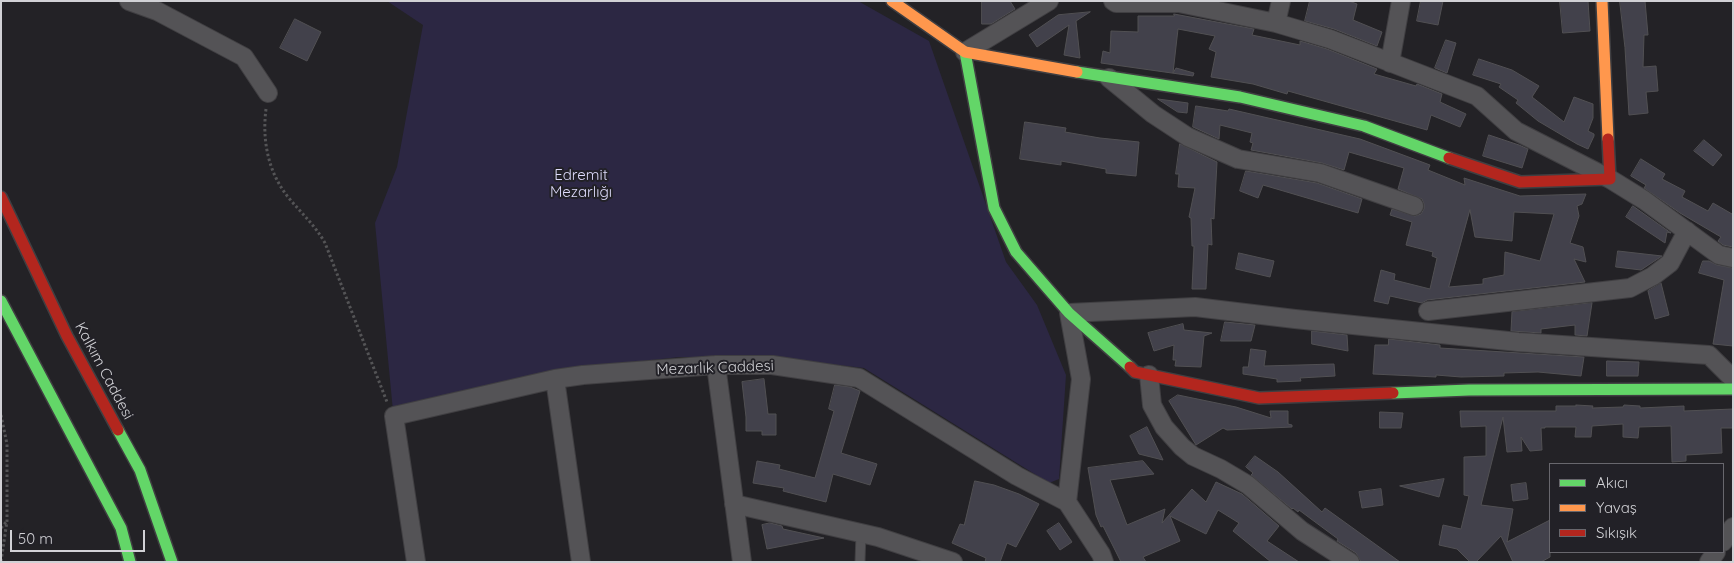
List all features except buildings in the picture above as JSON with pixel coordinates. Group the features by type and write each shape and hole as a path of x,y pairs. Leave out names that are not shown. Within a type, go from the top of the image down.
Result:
{"street":[{"path":"129,1 160,6 244,57 268,93"},
{"path":"892,1 965,52 1108,78 1240,97 1364,126 1473,167 1520,182 1610,179"},
{"path":"965,52 1049,1"},
{"path":"1113,1 1116,3 1179,3 1276,23 1330,39 1477,96 1516,131 1610,179 1644,200 1719,255 1733,258"},
{"path":"1276,23 1281,1"},
{"path":"1390,63 1400,1"},
{"path":"1602,1 1610,179"},
{"path":"965,52 994,208 1016,252 1070,313 1135,372 1259,398 1470,390 1733,389"},
{"path":"1108,78 1153,114 1188,137 1238,158 1320,173 1414,206"},
{"name":"Kalkım Caddesi","path":"1,197 67,336 140,470 172,562"},
{"path":"1428,311 1630,288 1653,276 1670,263 1687,231"},
{"path":"1,301 121,528 130,562"},
{"path":"1070,313 1195,307 1518,342 1709,356 1733,379"},
{"path":"1070,313 1081,379 1067,502 1100,559"},
{"path":"716,365 742,562"},
{"name":"Mezarlık Caddesi","path":"394,416 555,379 583,375 716,365 772,365 859,378 1017,476 1067,502"},
{"path":"1149,375 1152,405 1164,427 1182,448 1192,456 1221,469 1248,485 1302,531 1350,562"},
{"path":"555,379 581,562"},
{"path":"394,416 416,562"},
{"path":"734,504 861,533 914,553 953,562"},
{"path":"1724,540 1733,527"}],"lane":[{"path":"860,562 861,533"}],"path":[{"path":"268,93 264,125 271,167 284,192 310,220 325,243 386,400 394,416"},
{"path":"1,415 8,444 7,521 2,562"},
{"path":"1,528 7,521"}],"green space":[{"name":"Edremit Mezarlığı","path":"387,1 858,1 929,41 1006,262 1037,305 1066,375 1059,479 1049,483 864,368 778,358 680,357 558,370 393,411 375,223 397,167 423,25"}],"traffic: fast":[{"path":"965,52 994,208 1016,252 1069,313 1130,367"},
{"path":"1077,72 1240,97 1364,126 1449,158"},
{"path":"1,301 121,528 130,562"},
{"path":"1393,393 1469,390 1733,389"},
{"path":"118,430 140,470 172,562"}],"traffic: slow":[{"path":"892,1 965,52 1077,72"},
{"path":"1602,1 1608,139"}],"traffic: jam":[{"path":"1449,158 1520,182 1610,179 1608,139"},
{"path":"1,197 67,336 118,430"},
{"path":"1130,367 1135,372 1259,398 1393,393"}]}
